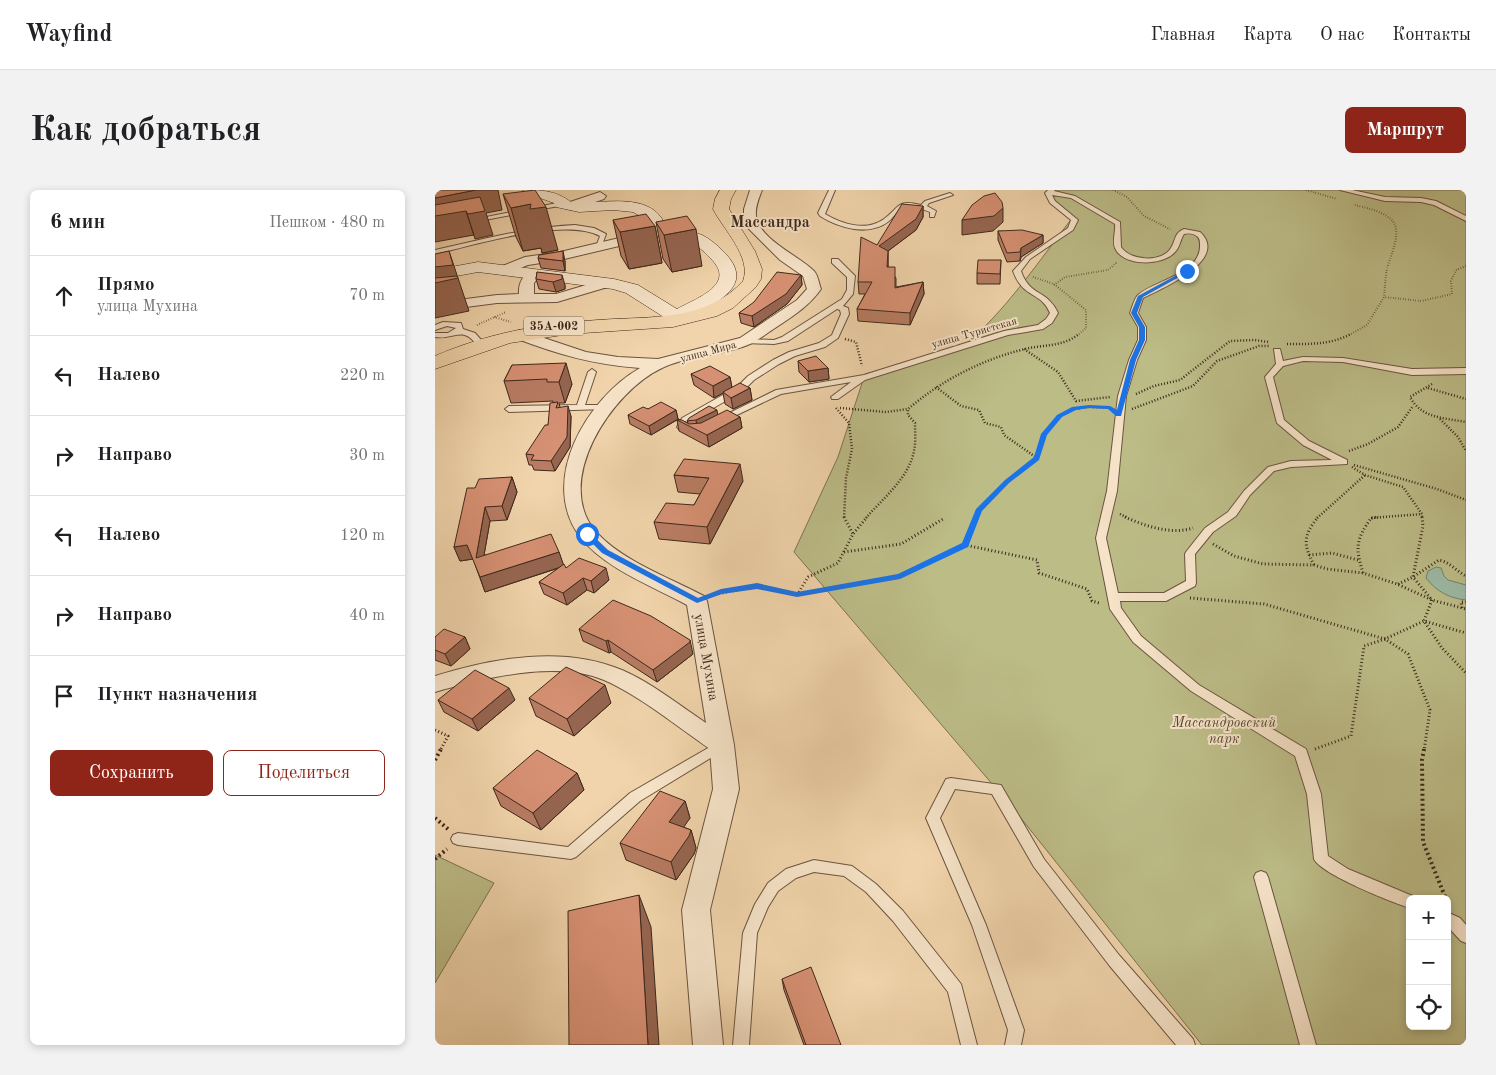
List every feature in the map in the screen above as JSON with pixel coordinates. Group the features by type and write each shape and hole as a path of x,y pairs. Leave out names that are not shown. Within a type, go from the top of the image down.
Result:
{"highway":[{"name":"35А-002","path":"435,358 467,334 498,334 543,327 677,317 694,314 714,306 732,294 743,281 745,274 743,266 713,210 720,190"},
{"name":"35А-002","path":"435,363 491,342 520,335 546,331 675,321 717,310 737,297 753,278 753,270 743,245 721,209 723,198 728,190"}],"main road":[{"path":"435,275 478,267 606,283 632,289 677,317 722,290 729,282 731,274 728,266 703,242 658,227 657,220 639,208 627,205 580,207 566,205 561,200 531,190"}],"street":[{"name":"улица Мира","path":"520,335 565,352 587,357 617,362 658,364 745,341 802,303 814,289 809,274 785,257 755,228 750,218 750,208 757,190"},
{"path":"566,205 599,196"},
{"path":"505,270 525,261 560,256 666,231"},
{"path":"528,299 525,293 525,285 527,280 534,274"},
{"path":"435,307 497,299 563,297 606,283"},
{"name":"улица Мухина","path":"658,364 644,370 603,407 587,432 576,460 572,486 575,513 587,534 605,551 697,601 722,744 726,789 696,910 708,1045"},
{"path":"435,684 459,676 491,669 524,666 587,666 609,673 631,684 722,744"}],"lane":[{"path":"832,190 821,213 822,215 856,227 870,228 885,221 899,207 905,205 923,207 933,211 932,216"},
{"path":"1343,190 1385,199 1421,200 1436,203 1466,219"},
{"path":"1050,192 1073,197 1118,223 1120,231 1117,238 1118,248 1124,256 1135,259 1162,258 1175,249 1180,233 1191,231 1203,239 1204,246 1199,260 1187,271 1141,296 1134,313 1142,327 1142,340 1133,360 1122,396 1113,491 1101,538 1114,603 1137,639 1195,688 1301,754 1314,794 1321,859 1343,873 1406,900"},
{"name":"улица Туристская","path":"865,377 1007,333 1040,327 1049,321 1054,313 1051,305 1047,299 1025,287 1017,270 1029,258 1071,229 1075,220 1052,202 1050,192"},
{"path":"923,207 927,202 950,195"},
{"path":"468,221 566,205"},
{"path":"435,252 548,230 575,227 592,229 604,235 599,247"},
{"path":"509,228 515,236"},
{"path":"745,341 773,342 785,339 844,302 852,290 851,276 835,261"},
{"path":"682,427 685,420 740,389 751,378 777,362 792,354 822,345 835,336 845,314 844,308 836,307"},
{"path":"436,329 448,336 467,334"},
{"path":"1277,348 1280,364"},
{"path":"1344,462 1306,443 1280,421 1269,377 1280,364 1303,359 1343,360 1413,372 1466,371"},
{"path":"580,408 592,372"},
{"path":"835,397 865,377"},
{"path":"707,426 779,392 865,377"},
{"path":"509,409 603,407"},
{"path":"1114,603 1166,597 1191,583 1190,554 1209,530 1232,514 1247,493 1271,469 1291,464 1344,462"},
{"path":"458,839 571,852 635,797 722,744"},
{"path":"1013,1045 1016,1030 979,925 933,818 951,783 996,789 1039,863 1114,960 1187,1045"},
{"path":"741,1045 751,933 762,904 773,887 791,873 814,866 847,870 871,888 898,916 955,990 969,1045"},
{"path":"1261,877 1308,1045"},
{"path":"1451,920 1455,922 1466,936"}],"path":[{"path":"1113,190 1127,197 1139,211 1155,223 1180,233"},
{"path":"1306,190 1337,199"},
{"path":"965,545 979,511 1007,481 1037,458 1044,434 1059,416 1074,409 1089,406 1110,408 1119,414 1193,386 1217,361 1259,346 1277,348 1285,344 1315,344 1340,340 1367,325 1384,297 1387,269 1396,230 1394,224 1383,215 1354,204"},
{"path":"1054,285 1065,277 1108,270 1124,256"},
{"path":"1384,297 1421,301 1452,294 1451,282 1456,270 1466,266"},
{"path":"467,334 528,299"},
{"path":"835,336 856,342 865,377"},
{"path":"1024,348 1058,372 1076,401 1134,395 1154,386 1180,380 1230,341 1255,340 1270,342"},
{"path":"1433,383 1428,388 1416,392 1410,397 1413,406 1423,413 1439,418 1466,422"},
{"path":"835,408 886,412 908,409 936,387 961,406 979,410 985,423 1001,427 1004,434 1037,458"},
{"path":"1428,388 1466,399"},
{"path":"835,397 835,408 849,423 852,448 846,478 844,518 853,534"},
{"path":"1334,457 1368,444 1398,428 1413,406"},
{"path":"797,595 808,577 838,563 853,534 901,478 908,467 914,451 915,423 908,414 908,409"},
{"path":"1439,418 1458,437 1466,451"},
{"path":"1344,462 1365,475 1403,487 1422,514 1423,526 1413,577"},
{"path":"1344,462 1408,480 1466,500"},
{"path":"1313,565 1305,544 1308,530 1326,509 1365,475"},
{"path":"1403,487 1408,480"},
{"path":"1113,491 1113,508 1121,515 1136,522 1187,531 1195,526"},
{"path":"1363,574 1356,540 1371,518 1422,514"},
{"path":"844,552 901,544 943,519"},
{"path":"1203,538 1234,556 1263,564 1313,565 1363,574 1397,584 1432,600 1464,608"},
{"path":"697,601 721,592 757,586 797,595 900,576 965,545 1037,560 1039,572 1087,589 1092,600 1114,603"},
{"path":"1309,555 1333,553 1359,561"},
{"path":"1397,584 1413,577 1439,560 1448,562 1455,570 1466,576"},
{"path":"1413,577 1432,600"},
{"path":"1166,597 1264,604 1385,639 1408,654 1430,710 1422,760 1423,842 1444,895"},
{"path":"1423,621 1432,600"},
{"path":"1464,608 1461,602 1466,602"},
{"path":"1423,621 1442,648 1466,673"},
{"path":"1301,754 1351,736 1364,646 1385,639 1423,621 1466,633"},
{"path":"435,730 448,736 435,760"}],"green space":[{"name":"Массандровский парк","path":"1052,190 1466,190 1466,1045 1202,1045 1016,812 794,552 838,457 865,374 962,347 1007,303 1073,217 1048,196"},
{"path":"435,855 494,883 435,983"}],"shaded area":[{"path":"1436,567 1441,568 1448,580 1466,585 1466,600 1444,594 1430,583 1426,578 1428,571"}],"building":[{"path":"435,190 476,190 435,198"},
{"path":"535,190 546,207 530,209 531,204 511,208 503,194"},
{"path":"995,193 1002,202 1003,208 994,216 962,220 972,205 984,196"},
{"path":"480,197 485,211 468,214 466,211 435,216 435,205"},
{"path":"902,204 923,206 916,219 879,246 888,251 887,267 895,267 895,288 923,282 910,313 857,309 872,282 858,282 861,237 877,245"},
{"path":"646,214 655,226 620,232 613,220"},
{"path":"687,216 696,229 664,235 656,222"},
{"path":"1022,230 1043,235 1021,248 1020,252 1007,253 998,231"},
{"path":"449,251 453,265 435,267 435,254"},
{"path":"563,251 563,261 538,258 539,255"},
{"path":"978,260 1001,260 1000,274 977,273"},
{"path":"537,272 562,275 562,279 553,282 536,279"},
{"path":"777,272 801,275 786,294 752,316 739,313 754,302"},
{"path":"457,276 458,278 435,283 435,278"},
{"path":"816,356 828,368 808,371 798,361"},
{"path":"566,363 559,382 547,382 547,379 504,381 512,365"},
{"path":"710,366 730,377 713,386 691,374"},
{"path":"740,383 750,388 731,398 723,392"},
{"path":"558,402 556,408 568,406 567,437 551,461 531,460 534,455 526,454 545,425 548,425 550,403"},
{"path":"661,402 676,410 649,426 628,415 643,407 648,409"},
{"path":"709,406 717,410 696,420 687,421 689,418"},
{"path":"727,410 740,417 707,435 677,420 682,420 689,424 701,423"},
{"path":"684,459 740,464 707,527 654,522 666,503 694,505 709,478 674,475"},
{"path":"512,477 502,506 485,507 476,558 551,534 559,552 480,577 467,545 454,547 467,488 475,488 479,479"},
{"path":"579,558 606,568 591,581 583,578 563,593 539,582 564,564 566,568"},
{"path":"613,600 651,616 690,640 690,642 653,670 608,640 606,641 579,629"},
{"path":"444,629 465,637 445,654 435,650 435,637"},
{"path":"566,667 605,685 567,719 529,698"},
{"path":"475,670 509,688 472,719 438,700"},
{"path":"537,750 577,773 533,813 493,788"},
{"path":"660,791 685,801 669,822 691,830 671,862 620,843"},
{"path":"639,895 648,1045 569,1045 568,911"},
{"path":"811,967 841,1045 806,1045 782,979"}],"district":[{"name":"Массандра","path":"770,221"}],"route":[{"path":"587,534 605,551 697,601 721,592 757,586 797,595 900,576 965,545 979,511 1007,481 1037,458 1044,434 1059,416 1074,409 1089,406 1110,408 1119,414 1122,396 1133,360 1142,340 1142,327 1134,313 1141,296 1187,271"}]}
